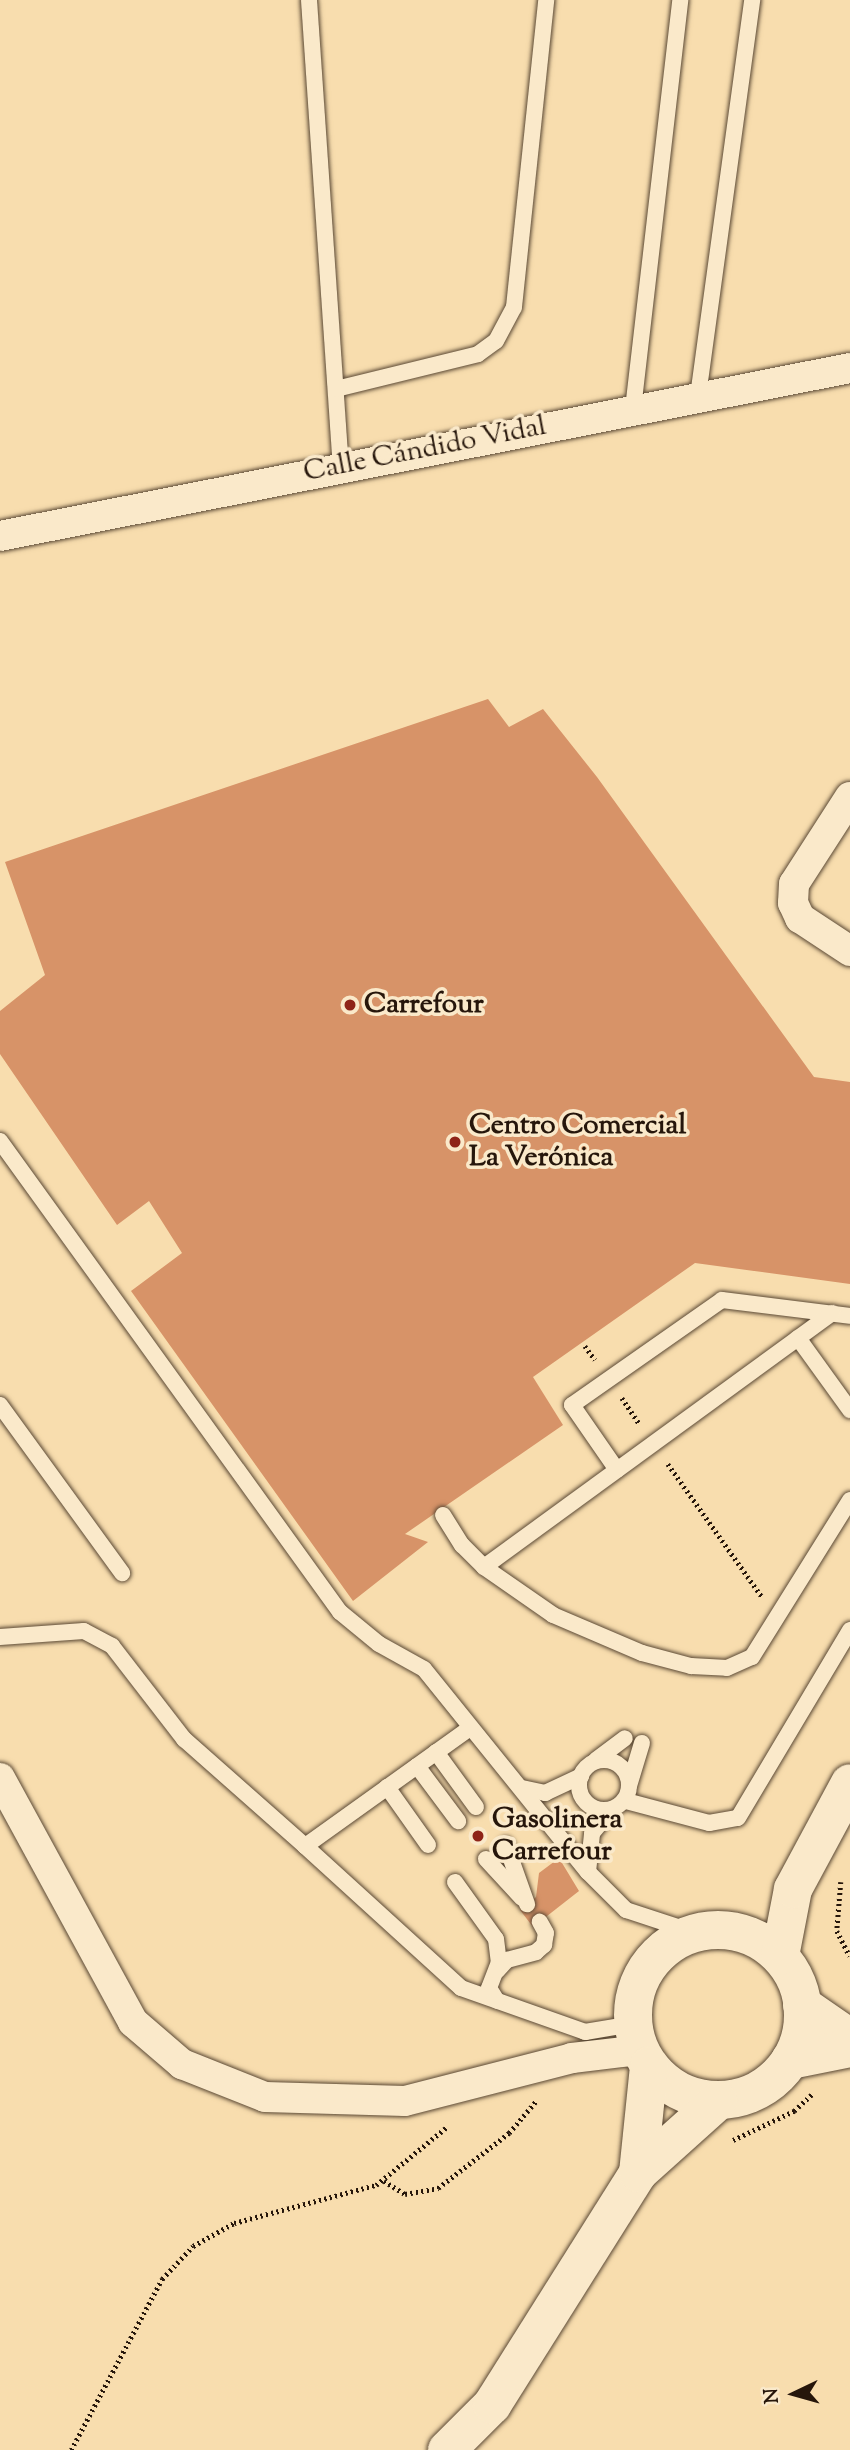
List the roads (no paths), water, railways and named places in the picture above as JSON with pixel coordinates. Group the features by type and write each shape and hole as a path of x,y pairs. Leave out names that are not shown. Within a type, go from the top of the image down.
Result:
{"main road":[{"path":"780,1956 793,1889 850,1783"},
{"path":"638,2173 640,2047 635,1996 646,1968 668,1946 714,1932 793,1889"},
{"path":"640,2047 680,2091 718,2101 746,2096 772,2082 790,2060 802,2032 802,2006 795,1979 780,1956 757,1940 714,1932"},
{"path":"802,2006 850,2038"},
{"path":"790,2060 850,2048"},
{"path":"447,2450 492,2405 638,2173 718,2101"}],"street":[{"name":"Calle Cándido Vidal","path":"0,536 341,466 850,368"},
{"path":"850,797 794,884 793,903 800,918 850,951"},
{"path":"0,1778 133,2022 182,2064 265,2097 405,2101 545,2065 640,2047"}],"lane":[{"path":"309,0 341,466"},
{"path":"336,389 478,354 496,341 514,307 546,0"},
{"path":"633,409 680,0"},
{"path":"698,396 752,0"},
{"path":"0,1141 330,1600 379,1644 424,1669 588,1872 626,1910 714,1932"},
{"path":"617,1471 572,1405 722,1300 850,1316"},
{"path":"484,1567 832,1313"},
{"path":"798,1338 850,1410"},
{"path":"0,1405 122,1573"},
{"path":"443,1515 462,1545 484,1567 553,1615 601,1639 691,1666 739,1664 752,1657 850,1500"},
{"path":"627,1795 695,1821 722,1823 738,1818 850,1630"},
{"path":"0,1637 84,1631 111,1646 196,1752 305,1846 461,1989 584,2032 640,2047"},
{"path":"305,1846 470,1728"},
{"path":"518,1784 536,1794 581,1776 596,1760 625,1738"},
{"path":"588,1872 593,1833 627,1795 642,1743"},
{"path":"436,1752 476,1807"},
{"path":"596,1760 620,1766 627,1795"},
{"path":"417,1766 458,1821"},
{"path":"581,1776 581,1794 587,1802 611,1810"},
{"path":"387,1787 428,1845"},
{"path":"486,1859 527,1904 506,1845"},
{"path":"455,1882 496,1939 500,1952 489,1988 497,2001"},
{"path":"495,1974 507,1960 536,1952 544,1945 546,1933 540,1922"}],"place":[{"name":"Carrefour","path":"350,1005"},
{"name":"Centro Comercial La Verónica","path":"455,1142"},
{"name":"Gasolinera Carrefour","path":"478,1836"}]}
